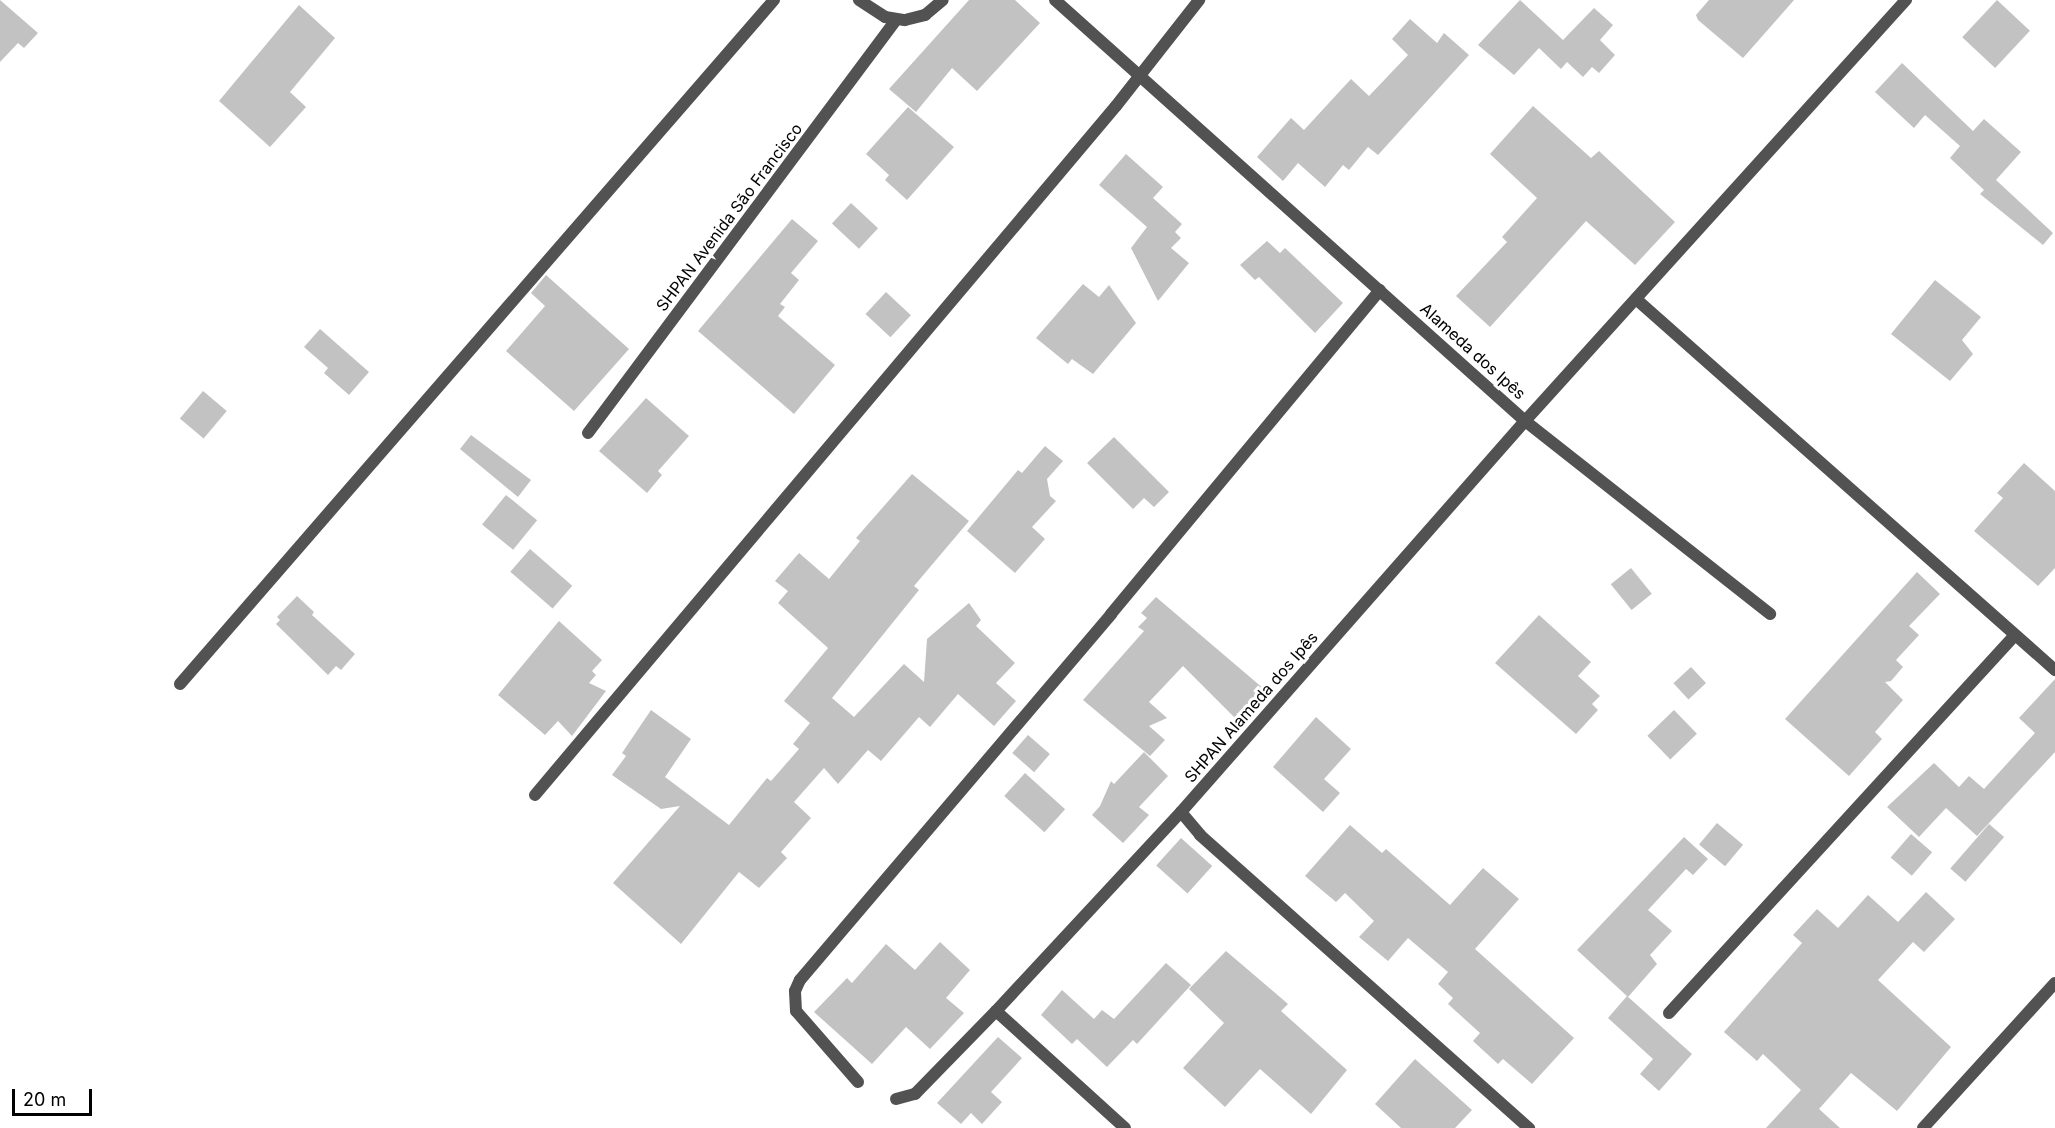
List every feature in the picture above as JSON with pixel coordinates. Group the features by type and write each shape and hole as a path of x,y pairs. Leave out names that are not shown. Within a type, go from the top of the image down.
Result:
{"street":[{"path":"180,684 774,0"},
{"path":"859,0 869,9 896,20 925,15 944,0"},
{"name":"Alameda dos Ipês","path":"1054,0 1525,421 1906,0"},
{"path":"535,795 1139,75 1199,0"},
{"name":"SHPAN Avenida São Francisco","path":"588,433 896,20"},
{"path":"858,1082 796,1011 795,991 800,980 1112,614 1380,290"},
{"path":"1636,299 2055,670"},
{"path":"1525,421 1770,614"},
{"name":"SHPAN Alameda dos Ipês","path":"897,1098 915,1094 996,1011 1181,812 1525,421"},
{"path":"1669,1013 2015,635"},
{"path":"1181,812 1200,835 1529,1128"},
{"path":"1923,1128 2055,983"},
{"path":"996,1011 1125,1128"}],"building":[{"path":"0,0 38,33 24,48 18,43 0,62"},
{"path":"969,0 1015,0 1040,23 977,91 952,68 916,112 889,89"},
{"path":"1520,0 1563,40 1594,8 1613,25 1600,40 1615,55 1599,73 1592,67 1583,77 1567,62 1561,69 1539,48 1514,75 1478,45"},
{"path":"1709,0 1794,0 1743,58 1698,20 1696,15"},
{"path":"1997,0 2030,31 1995,68 1962,37"},
{"path":"299,5 335,38 290,92 306,107 270,147 219,101"},
{"path":"1410,19 1437,43 1444,33 1469,55 1378,155 1368,147 1349,170 1343,165 1325,187 1298,163 1283,181 1257,157 1291,118 1304,130 1351,79 1369,96 1408,55 1392,39"},
{"path":"1902,63 1973,131 1984,119 2021,152 1996,180 2053,233 2043,245 1980,194 1984,190 1950,158 1960,146 1925,115 1914,128 1875,92"},
{"path":"1533,106 1591,158 1599,151 1675,222 1635,265 1586,221 1490,327 1456,296 1507,242 1502,237 1537,198 1490,154"},
{"path":"908,107 954,147 907,200 885,180 889,175 866,154"},
{"path":"1126,154 1163,187 1153,198 1182,224 1175,232 1181,238 1171,248 1189,263 1158,301 1131,248 1147,227 1099,185"},
{"path":"851,203 878,228 859,249 832,223"},
{"path":"792,219 818,241 791,273 799,280 780,304 785,307 778,316 835,365 794,414 698,331"},
{"path":"1267,241 1280,253 1285,248 1343,303 1315,333 1259,277 1255,280 1240,265"},
{"path":"546,275 629,349 574,411 506,351 545,306 531,293"},
{"path":"1935,280 1981,317 1962,340 1973,354 1950,381 1891,334"},
{"path":"1083,284 1099,297 1109,285 1136,323 1093,374 1072,359 1068,364 1036,338"},
{"path":"886,292 911,315 890,337 866,314"},
{"path":"320,329 369,372 349,395 324,373 328,368 304,347"},
{"path":"203,391 227,411 204,439 180,419"},
{"path":"646,398 689,436 658,471 662,475 647,493 599,451"},
{"path":"471,435 531,480 518,497 460,449"},
{"path":"1114,437 1169,492 1154,507 1144,498 1133,509 1087,463"},
{"path":"1045,446 1063,461 1047,479 1050,496 1056,501 1032,527 1045,539 1015,573 967,531 1018,470 1022,473"},
{"path":"2024,463 2055,491 2055,568 2038,586 1974,531 2003,498 1997,493"},
{"path":"912,474 969,521 914,586 919,590 832,698 854,717 904,664 924,682 927,639 969,603 981,620 976,626 1015,663 996,683 1016,701 994,726 958,694 930,727 919,717 881,761 868,750 838,784 824,768 794,802 811,818 781,852 787,858 759,888 739,872 681,944 613,883 680,806 661,809 612,775 626,756 622,753 651,710 691,739 665,777 729,825 767,778 771,781 799,749 793,744 810,723 784,701 828,648 778,603 788,591 775,581 799,553 829,579 860,541 856,538"},
{"path":"506,495 537,520 513,550 482,525"},
{"path":"530,549 572,586 553,608 510,572"},
{"path":"1631,568 1652,594 1632,610 1611,584"},
{"path":"1917,572 1940,594 1909,626 1919,635 1896,660 1903,667 1891,681 1885,682 1903,700 1875,732 1882,739 1849,776 1785,719"},
{"path":"297,596 314,612 312,615 355,654 341,670 336,666 328,675 276,624 280,620 277,617"},
{"path":"1156,597 1264,689 1236,719 1183,666 1149,702 1167,718 1149,726 1165,740 1150,756 1083,700 1144,631 1138,627 1147,618 1141,613"},
{"path":"1539,615 1591,662 1578,676 1600,696 1592,704 1598,710 1576,734 1495,663"},
{"path":"559,621 602,660 592,671 596,675 589,683 606,691 572,736 558,721 545,735 498,695"},
{"path":"1691,667 1706,683 1688,699 1673,683"},
{"path":"2055,679 2055,752 1977,836 1946,808 1919,837 1887,807 1934,763 1959,787 1969,776 1984,789 2035,733 2019,718"},
{"path":"1674,710 1697,734 1670,759 1647,736"},
{"path":"1316,717 1351,749 1324,779 1340,793 1323,812 1273,767"},
{"path":"1028,735 1050,754 1034,772 1012,753"},
{"path":"1144,752 1168,776 1139,807 1149,815 1123,843 1092,815 1100,806 1111,781 1114,784"},
{"path":"1025,773 1065,809 1044,832 1004,796"},
{"path":"1717,823 1743,845 1725,866 1699,844"},
{"path":"1989,824 2004,837 1965,882 1950,869"},
{"path":"1350,825 1382,853 1386,849 1450,905 1483,868 1519,899 1475,949 1574,1038 1532,1084 1503,1059 1498,1064 1473,1041 1480,1033 1448,1004 1453,998 1438,984 1448,972 1408,938 1388,961 1359,937 1374,921 1345,893 1336,902 1305,876"},
{"path":"1911,834 1932,852 1912,876 1891,857"},
{"path":"1684,837 1708,859 1693,875 1686,869 1648,910 1672,931 1650,955 1657,964 1628,997 1577,950"},
{"path":"1181,838 1212,866 1187,894 1156,865"},
{"path":"1926,892 1955,919 1924,952 1913,942 1878,980 1951,1047 1897,1111 1851,1073 1819,1109 1840,1128 1766,1128 1801,1090 1763,1054 1757,1061 1724,1032 1802,943 1793,935 1817,909 1838,928 1868,895 1898,922"},
{"path":"940,942 970,970 946,998 964,1013 930,1049 906,1027 872,1064 814,1012 847,978 852,983 886,944 915,970"},
{"path":"1226,951 1288,1004 1281,1011 1347,1070 1311,1114 1260,1069 1225,1107 1183,1068 1224,1023 1189,989"},
{"path":"1166,963 1191,985 1137,1044 1133,1040 1107,1067 1077,1039 1072,1044 1041,1015 1062,990 1094,1019 1102,1010 1114,1019"},
{"path":"1627,996 1692,1054 1659,1091 1640,1074 1653,1059 1608,1018"},
{"path":"998,1037 1022,1058 991,1092 1002,1102 982,1124 971,1113 961,1124 937,1103"},
{"path":"1415,1059 1472,1110 1455,1128 1401,1128 1375,1104"}]}
